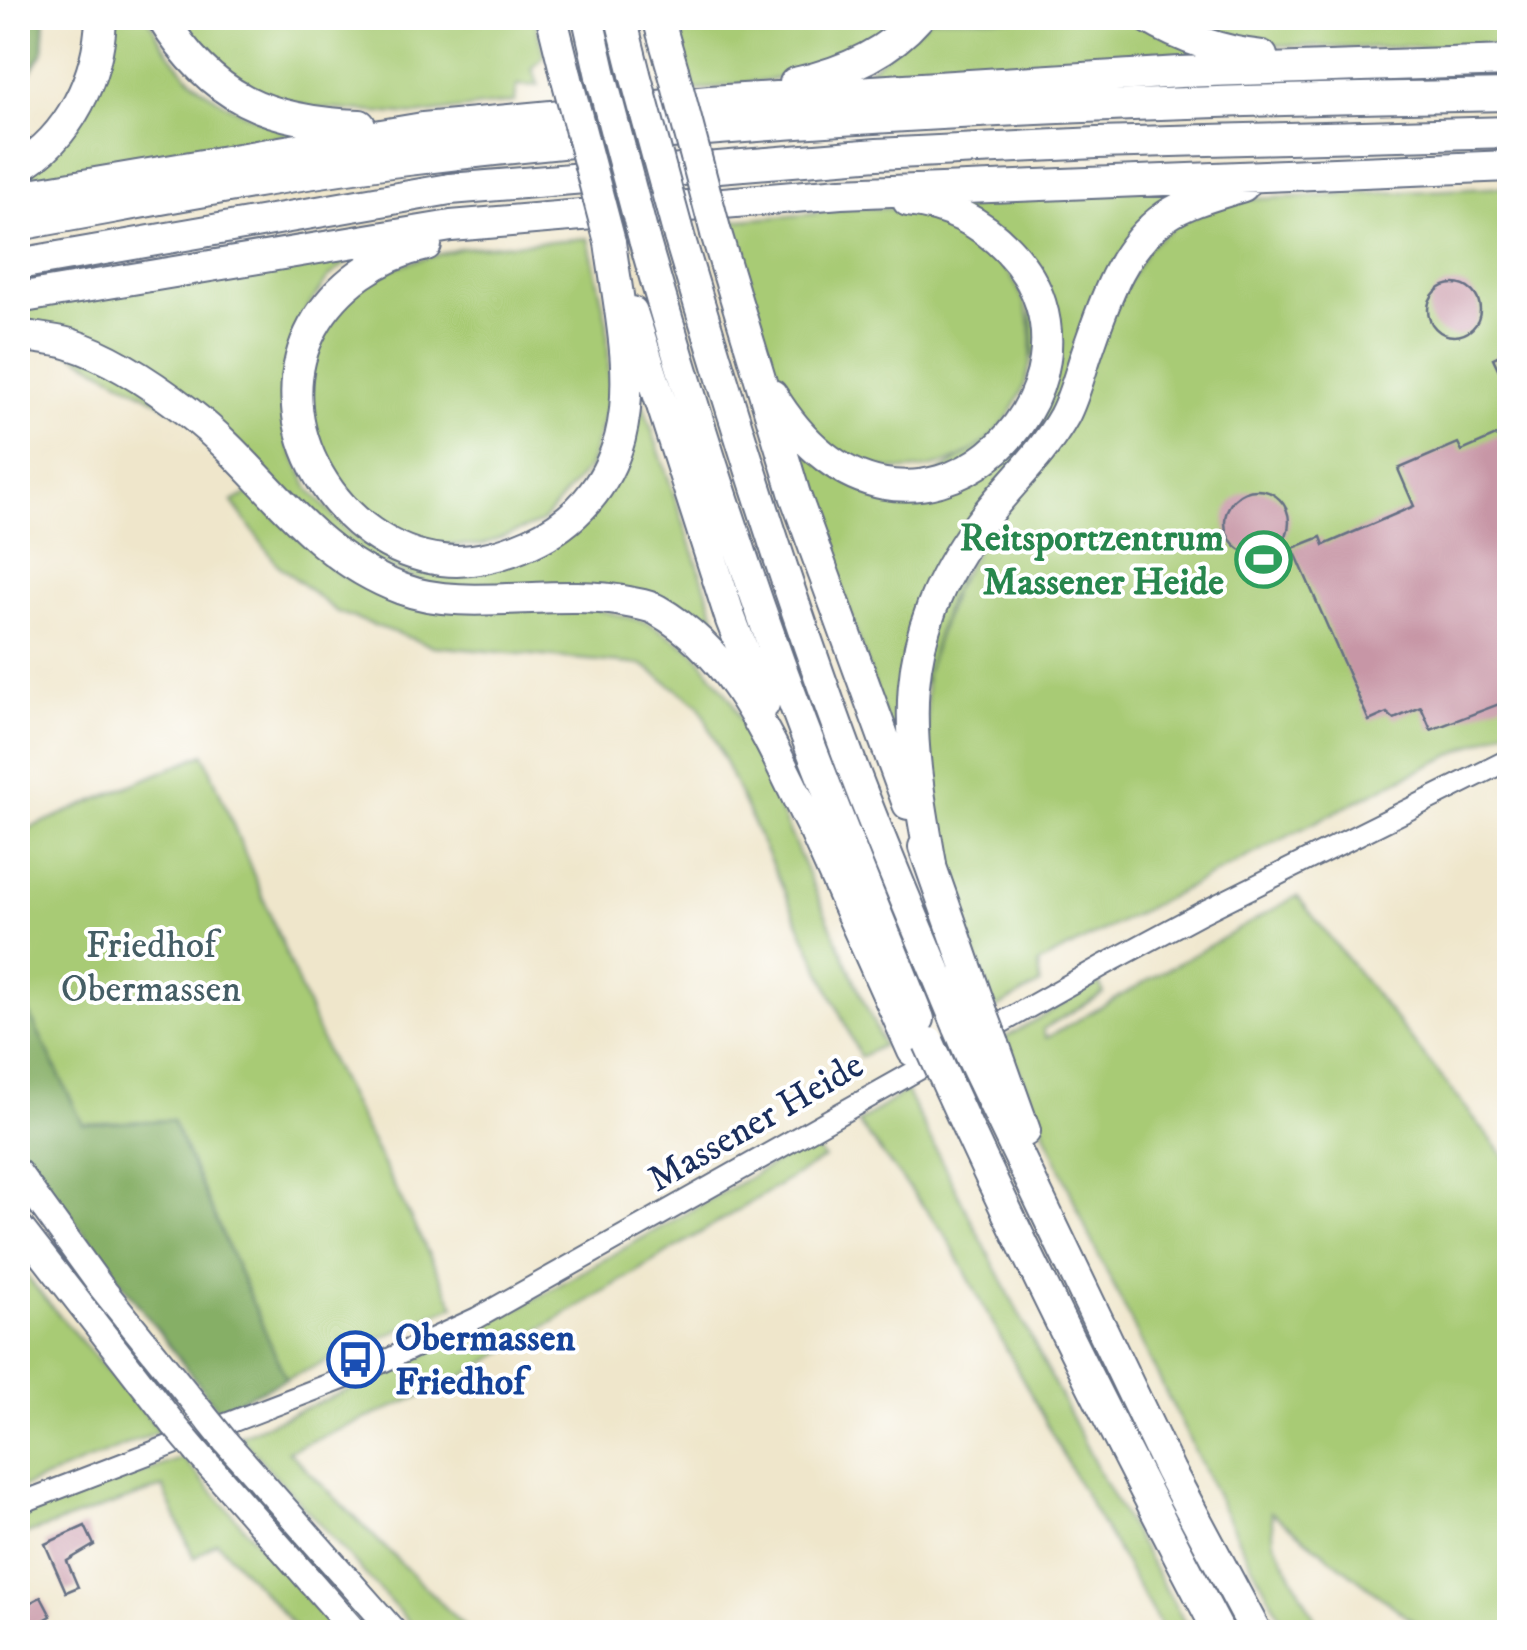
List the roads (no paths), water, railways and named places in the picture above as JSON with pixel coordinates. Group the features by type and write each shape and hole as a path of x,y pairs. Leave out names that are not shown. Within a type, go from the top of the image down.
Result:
{"highway":[{"path":"18,167 59,132 86,92 100,43 101,18"},
{"path":"162,18 194,63 225,90 258,108 318,124 423,128"},
{"path":"552,18 610,242 731,620 813,829"},
{"path":"588,18 644,239 704,441 762,614 921,1047"},
{"path":"621,18 679,236 737,429 853,767 971,1021 1073,1271 1170,1471 1256,1632"},
{"path":"658,18 743,328 795,495 931,864"},
{"path":"666,18 673,70"},
{"path":"710,101 816,78 849,66 881,50 918,18"},
{"path":"1148,18 1221,48 1340,65"},
{"path":"18,196 423,128 710,101 1180,72 1510,61"},
{"path":"18,225 386,162 779,122 1105,106 1510,95"},
{"path":"18,264 450,189 877,154 1097,143 1510,132"},
{"path":"18,298 451,226 840,193 1510,166"},
{"path":"971,1021 931,864 914,773 914,664 927,615 954,560 982,520 1038,455 1065,414 1111,283 1134,245 1166,216 1191,203 1252,183 1346,170"},
{"path":"743,328 773,398 808,444 840,467 870,481 904,488 942,482 973,469 1006,442 1030,406 1045,366 1044,318 1026,268 993,235 933,204 840,193"},
{"path":"554,220 410,248 372,265 338,292 312,328 298,374 297,406 303,441 320,478 347,515 379,540 443,561 498,557 557,531 585,504 612,461 624,410 622,335 610,242"},
{"path":"18,334 70,344 126,370 190,413 330,551 369,574 406,591 446,599 553,595 610,598 654,608 714,655 746,696 1114,1433 1219,1632"}],"main road":[{"path":"18,1172 102,1288 204,1415 394,1632"},
{"path":"18,1224 175,1426 355,1632"}],"street":[{"name":"Massener Heide","path":"18,1504 354,1375 477,1318 1184,921 1510,759"}],"place":[{"name":"Reitsportzentrum Massener Heide","path":"1263,559"},
{"name":"Obermassen Friedhof","path":"356,1359"}],"park label":[{"name":"Friedhof Obermassen","path":"151,966"}]}
